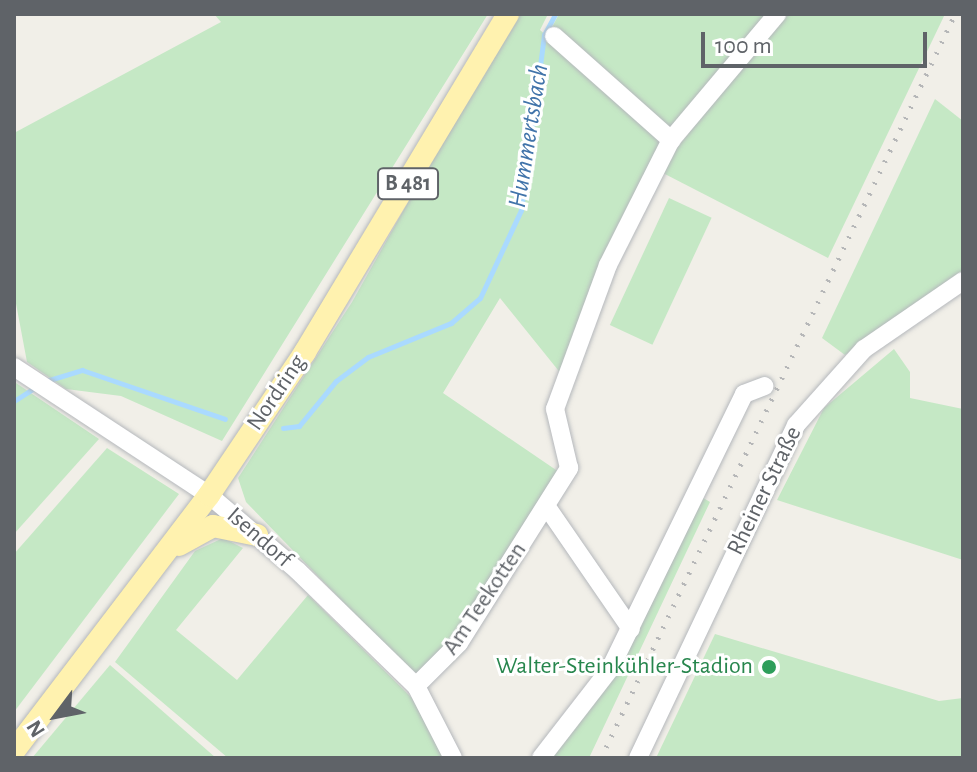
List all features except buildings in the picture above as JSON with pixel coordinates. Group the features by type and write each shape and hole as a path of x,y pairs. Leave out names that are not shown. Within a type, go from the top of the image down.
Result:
{"main road":[{"name":"Nordring","path":"14,751 168,553 209,495 508,14"},
{"path":"168,553 213,526 257,535"}],"street":[{"name":"Am Teekotten","path":"416,686 459,643 569,468 555,409 608,265 671,140 777,14"},
{"path":"554,36 671,140"},
{"name":"Rheiner Straße","path":"638,758 796,425 864,349 963,281"},
{"name":"Isendorf","path":"18,368 209,495 257,535 416,686 453,758"},
{"path":"541,758 631,629 744,394 765,386"},
{"path":"547,507 631,629"}],"green space":[{"path":"214,14 488,14 222,441 121,396 66,389 27,362 14,293 14,133 221,22"},
{"path":"514,14 548,14 540,30 663,141 562,375 500,298 443,393 559,472 455,638 416,677 246,502 238,478 352,302"},
{"path":"559,14 771,14 670,135 551,29"},
{"path":"782,14 945,14 828,258 659,171"},
{"path":"935,99 963,121 963,270 845,355 822,338"},
{"path":"669,198 712,218 652,345 610,325"},
{"path":"894,349 910,372 910,398 963,409 963,560 777,500 824,408"},
{"path":"14,384 99,439 14,534"},
{"path":"107,448 179,494 14,712 14,554"},
{"path":"700,496 710,502 589,758 548,758 614,669"},
{"path":"223,538 243,548 176,630 237,680 308,595 412,698 443,758 228,758 115,662 195,551"},
{"name":"Walter-Steinkühler-Stadion","path":"715,634 939,701 963,698 963,758 656,758"},
{"path":"110,665 216,758 32,758"}],"waterway":[{"name":"Hummertsbach","path":"283,428 299,426 336,381 368,357 451,323 480,298 521,210 544,35 555,14"},
{"name":"Hummertsbach","path":"46,381 82,370 225,419"},
{"name":"Hummertsbach","path":"14,401 37,386"}],"railway":[{"path":"601,758 955,14"}],"place":[{"name":"Walter-Steinkühler-Stadion","path":"769,667"}]}
